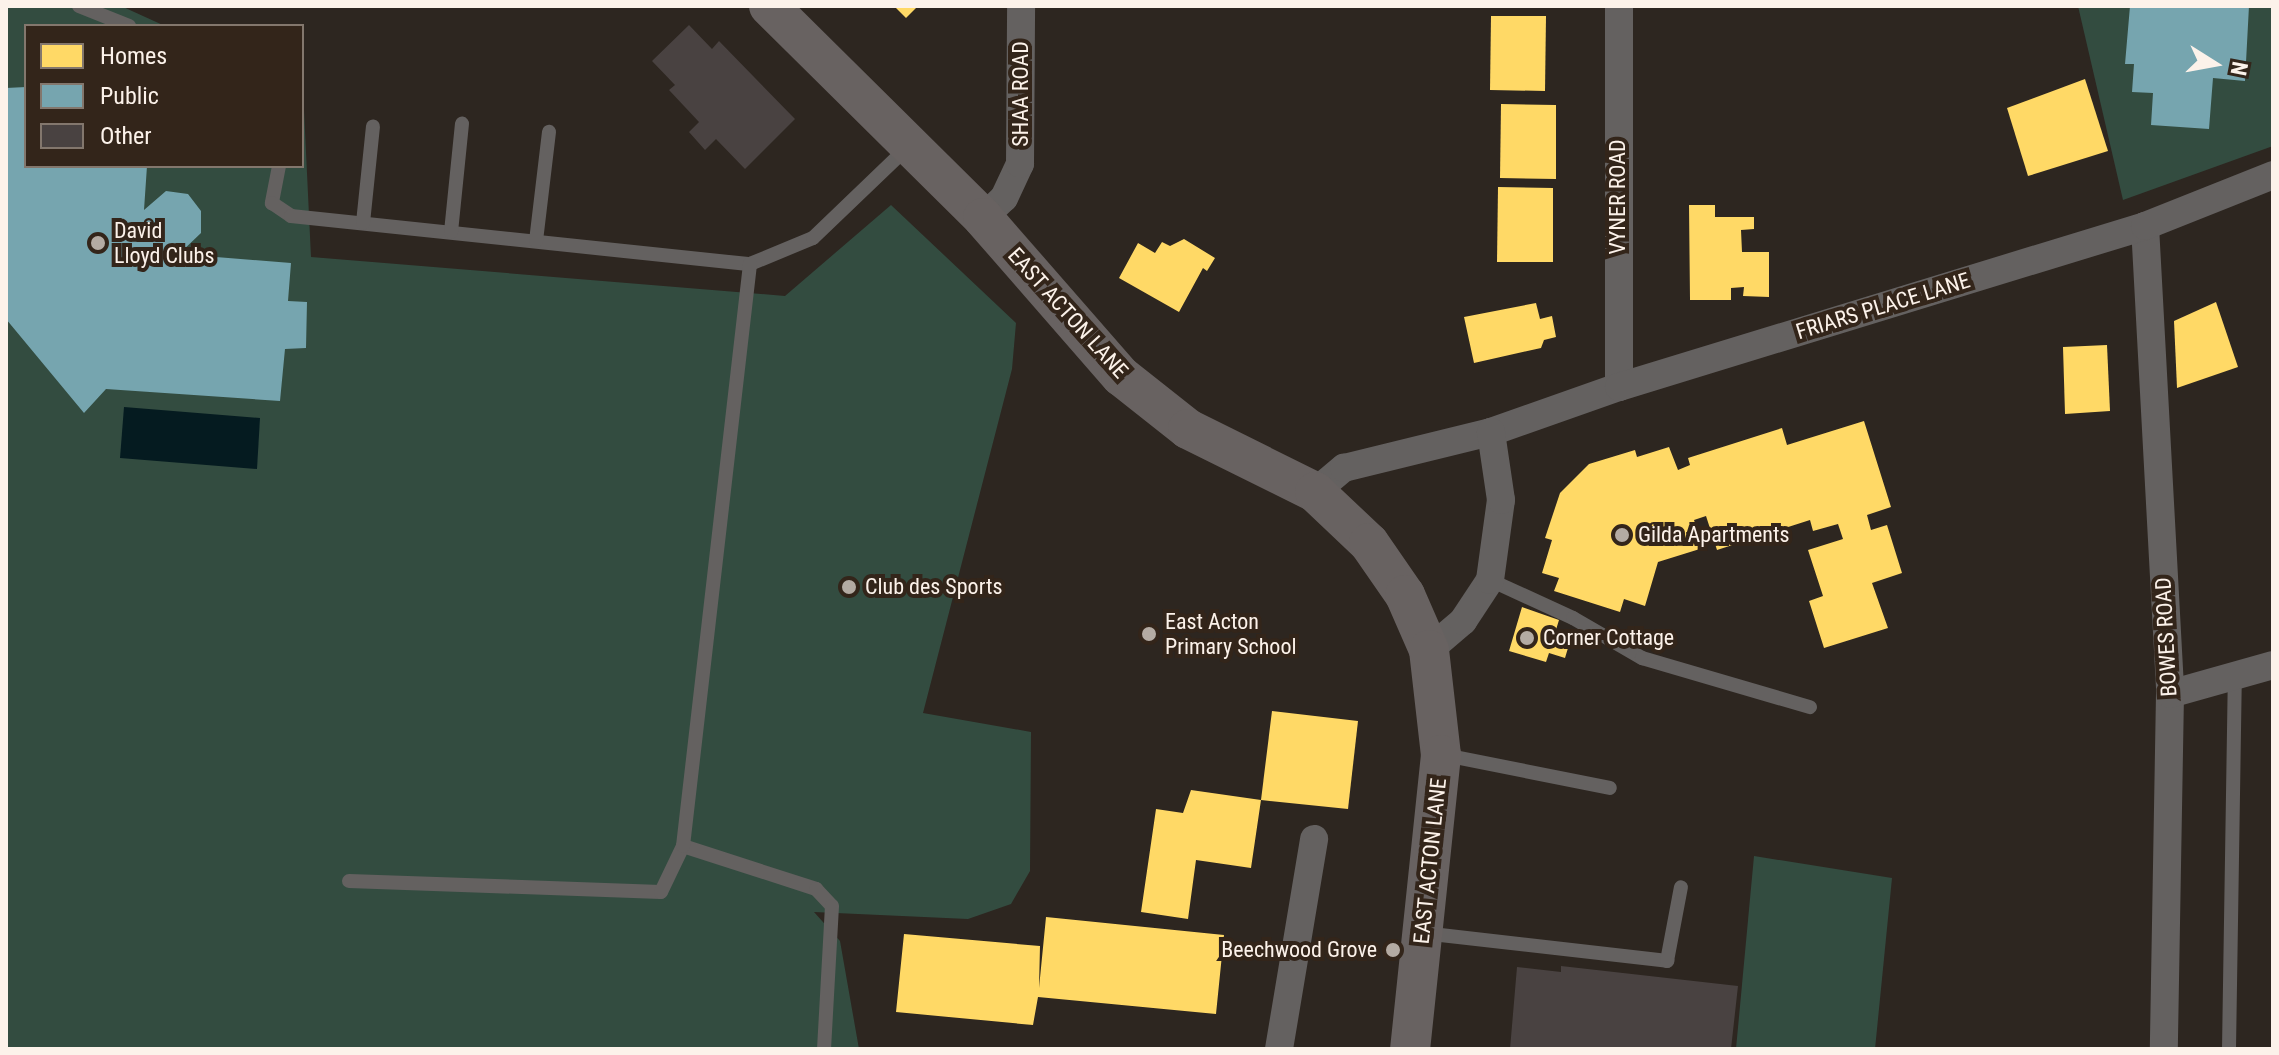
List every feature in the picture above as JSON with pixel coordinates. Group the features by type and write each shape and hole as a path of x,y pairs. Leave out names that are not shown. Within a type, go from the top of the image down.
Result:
{"street":[{"name":"EAST ACTON LANE","path":"769,6 983,218 1121,376 1188,429 1315,492 1369,543 1405,595 1429,650 1441,755 1410,1049"},
{"name":"SHAA ROAD","path":"983,218 1004,198 1020,164 1021,6"},
{"name":"VYNER ROAD","path":"1619,6 1619,387"},
{"name":"FRIARS PLACE LANE","path":"1315,492 1344,468 1491,432 1619,387 2145,226 2273,175"},
{"name":"BOWES ROAD","path":"2145,226 2170,694 2164,1049"},
{"path":"1429,650 1463,621 1490,580 1501,500 1491,432"},
{"path":"2170,694 2273,665"},
{"path":"1279,1049 1314,839"}],"lane":[{"path":"79,6 124,24"},
{"path":"451,232 462,124"},
{"path":"363,223 373,127"},
{"path":"536,241 549,132"},
{"path":"278,168 270,193 280,212 750,264 813,238 910,146"},
{"path":"349,881 661,892 683,846 750,264"},
{"path":"1490,580 1573,618 1642,658 1810,707"},
{"path":"2229,1049 2235,677"},
{"path":"1441,755 1610,788"},
{"path":"683,846 816,889 832,906 824,1049"},
{"path":"1423,933 1667,961 1681,887"}],"green space":[{"path":"6,6 121,6 161,24 24,24 24,168 304,168 304,110 311,257 785,296 891,205 1016,323 1012,369 923,713 1031,732 1030,871 1011,904 968,919 814,912 840,941 859,1049 6,1049"},
{"path":"2078,6 2273,6 2273,146 2123,200"},
{"path":"1754,856 1892,878 1875,1049 1736,1049"}],"water":[{"path":"124,407 260,418 257,469 120,458"}],"building: Homes":[{"path":"894,6 918,6 906,18"},
{"path":"1491,16 1546,16 1545,91 1490,90"},
{"path":"2085,79 2108,151 2028,176 2007,108"},
{"path":"1501,104 1556,105 1556,179 1500,178"},
{"path":"1498,187 1553,188 1553,262 1497,262"},
{"path":"1689,205 1715,205 1715,217 1754,217 1754,229 1741,230 1742,252 1769,252 1769,297 1743,296 1744,287 1731,288 1731,300 1690,300"},
{"path":"1184,239 1215,258 1207,271 1203,268 1179,312 1119,278 1138,243 1155,253 1162,242 1170,246"},
{"path":"2216,302 2238,367 2177,388 2174,321"},
{"path":"1536,303 1540,319 1552,316 1556,337 1544,340 1541,348 1474,363 1464,317"},
{"path":"2107,345 2110,411 2065,414 2063,347"},
{"name":"Gilda Apartments","path":"1864,421 1891,507 1867,515 1871,530 1887,525 1902,573 1872,583 1888,628 1824,648 1809,601 1823,596 1808,550 1843,539 1838,524 1813,531 1810,520 1717,550 1706,516 1694,520 1703,548 1658,562 1645,606 1624,599 1620,612 1554,591 1559,578 1542,573 1552,540 1545,538 1560,493 1589,464 1635,450 1637,457 1669,447 1678,470 1690,465 1688,458 1782,428 1787,445"},
{"path":"1522,607 1559,620 1555,633 1571,638 1565,658 1549,653 1546,662 1509,651"},
{"path":"1272,711 1358,721 1348,809 1261,800"},
{"path":"1191,790 1261,800 1251,868 1196,860 1188,919 1141,912 1156,809 1183,813"},
{"path":"1046,917 1224,935 1216,1014 1038,997 1033,1025 896,1012 904,934 1040,946 1039,988"}],"building: Public":[{"path":"2130,6 2249,6 2245,81 2213,78 2209,129 2151,125 2153,93 2132,92 2134,64 2125,64"},
{"name":"David Lloyd Clubs","path":"24,87 24,168 147,168 144,210 166,191 188,194 201,211 201,233 179,254 291,263 288,301 307,302 306,348 285,349 280,401 106,389 84,413 6,319 6,88"}],"building: Other":[{"path":"689,25 712,49 719,41 795,119 745,169 716,139 705,150 689,132 699,122 669,90 675,85 652,61"},
{"path":"1561,966 1738,986 1731,1049 1510,1049 1517,967 1561,972"}],"place":[{"name":"David Lloyd Clubs","path":"98,243"},
{"name":"Gilda Apartments","path":"1622,535"},
{"name":"Club des Sports","path":"849,587"},
{"name":"East Acton Primary School","path":"1149,634"},
{"name":"Corner Cottage","path":"1527,638"},
{"name":"Beechwood Grove","path":"1393,950"}]}
